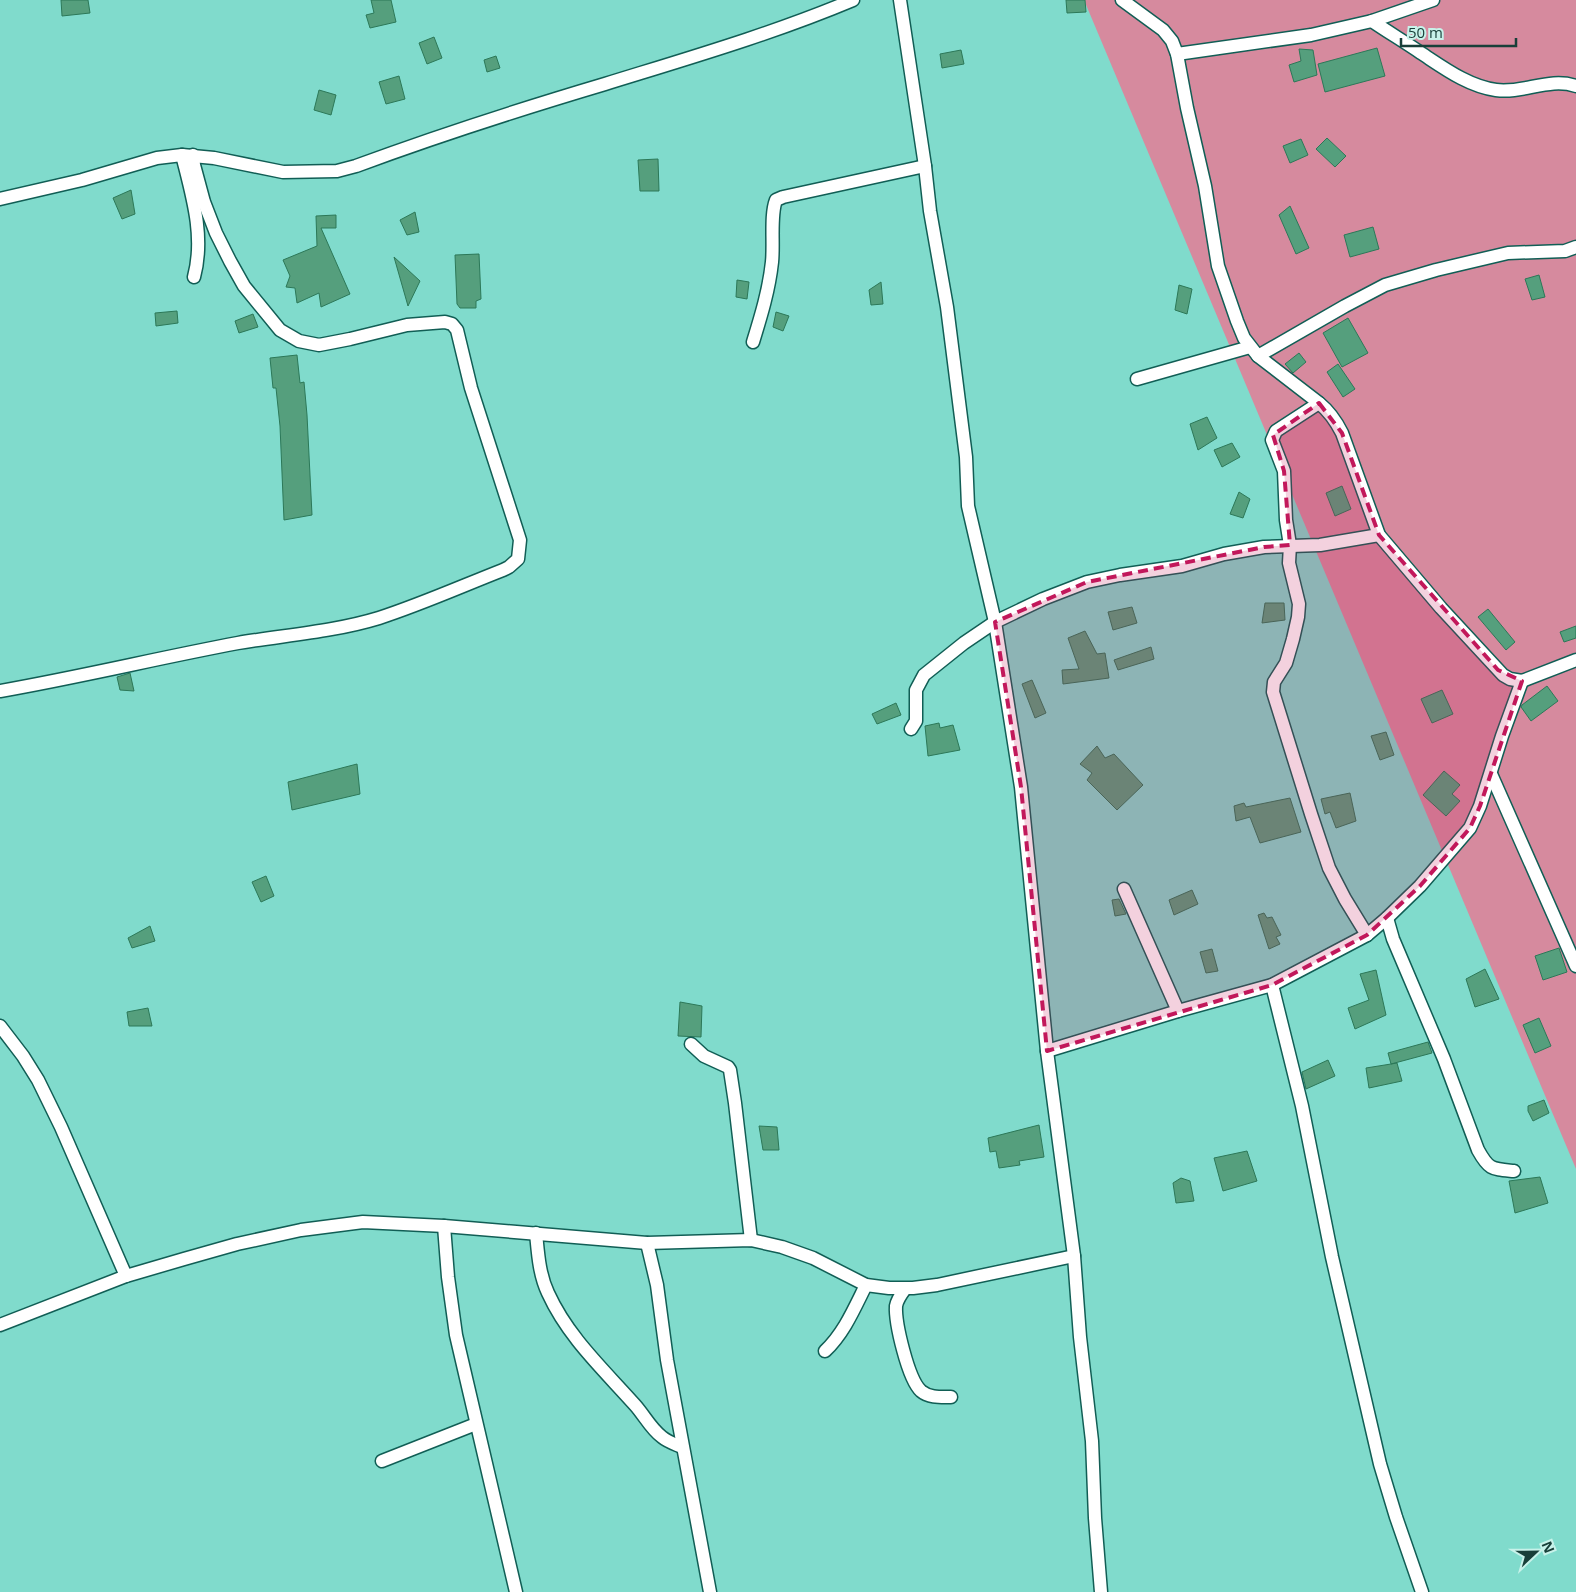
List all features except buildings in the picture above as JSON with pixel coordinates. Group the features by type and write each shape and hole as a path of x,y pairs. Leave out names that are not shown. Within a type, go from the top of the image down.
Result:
{"street":[{"path":"0,199 74,182 157,158 188,155 284,172 337,171 346,169 561,97 738,44 799,23 853,0"},
{"path":"900,0 930,210 947,307 965,448 968,506 995,622 1021,786 1047,1050 1074,1256 1080,1337 1092,1441 1095,1518 1101,1592"},
{"path":"1122,0 1163,30 1172,41 1177,54 1205,186 1218,266 1236,321 1244,338 1254,351 1329,411 1342,433 1379,535 1441,608 1503,675 1510,679 1522,680 1576,660"},
{"path":"1177,54 1311,35 1372,21 1433,0"},
{"path":"1372,21 1437,64 1473,84 1497,91 1551,83 1576,86"},
{"path":"188,155 198,225 198,263 194,277"},
{"path":"0,691 55,682 239,643 336,629 379,618 503,570 518,558 520,540 471,388 457,330 452,324 445,322 407,325 320,345 299,341 280,330 244,286 230,261 216,233 204,202 194,165 188,155"},
{"path":"753,342 768,288 776,200 783,196 834,184 925,166"},
{"path":"1137,379 1254,351 1385,285 1436,270 1508,253 1565,251 1576,246"},
{"path":"1319,403 1276,431 1272,440 1284,471 1286,520 1290,545 1289,562 1298,598 1298,617 1286,662 1274,682 1274,692 1329,868 1344,899 1367,935"},
{"path":"911,730 916,721 916,690 924,675 964,643 995,622 1043,599 1087,582 1182,566 1224,554 1264,547 1320,545 1379,535"},
{"path":"1047,1050 1272,985 1367,935 1420,886 1470,828 1480,806 1522,680"},
{"path":"1491,774 1576,966"},
{"path":"1124,889 1178,1011"},
{"path":"1387,918 1403,966 1444,1058 1478,1150 1484,1161 1494,1169 1514,1171"},
{"path":"1272,985 1302,1106 1332,1257 1380,1464 1422,1592"},
{"path":"0,1026 23,1056 38,1080 58,1119 126,1276"},
{"path":"691,1044 704,1056 728,1067 730,1070 751,1240"},
{"path":"0,1325 126,1276 237,1244 302,1230 363,1222 536,1232 647,1242 751,1240 782,1247 813,1258 866,1285 889,1288 938,1285 1074,1256"},
{"path":"444,1226 448,1277 456,1335 516,1592"},
{"path":"536,1232 541,1273 547,1292 561,1317 586,1353 636,1405 660,1436 668,1442 682,1447"},
{"path":"647,1242 657,1285 667,1360 682,1447 710,1592"},
{"path":"825,1351 841,1333 866,1285"},
{"path":"889,1288 896,1304 902,1346 915,1383 920,1390 927,1394 951,1397"},
{"path":"896,1304 905,1288"},
{"path":"382,1461 476,1424"}],"highlighted area":[{"path":"1319,403 1342,433 1379,535 1498,670 1522,681 1480,806 1470,828 1420,886 1367,935 1272,985 1047,1051 1021,787 995,622 1087,582 1264,547 1290,545 1284,471 1273,435"}],"shaded area":[{"path":"1084,0 1576,0 1576,1169"}]}
